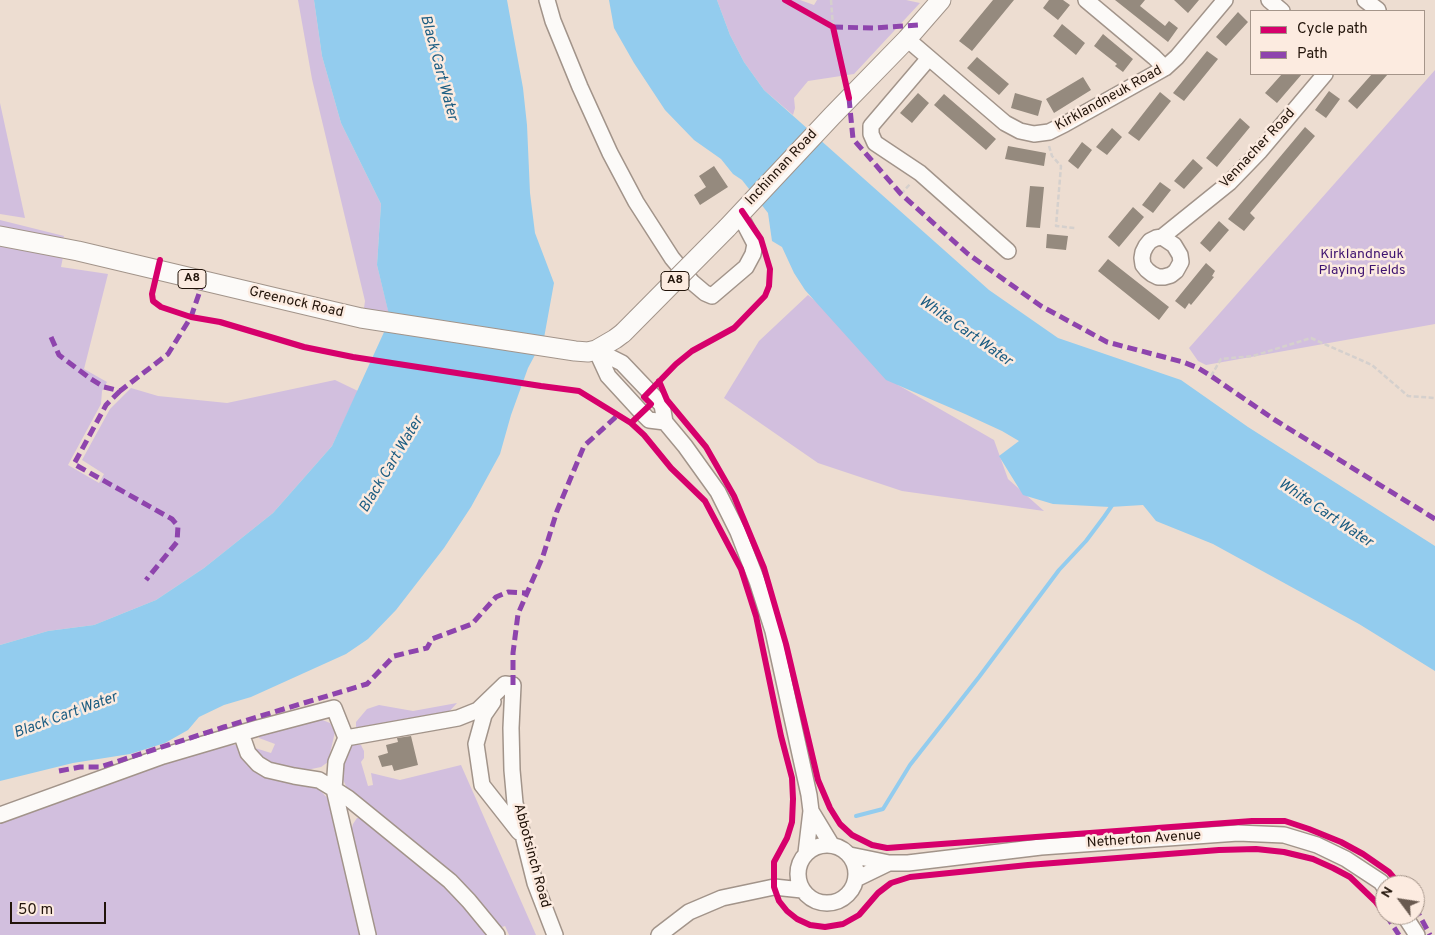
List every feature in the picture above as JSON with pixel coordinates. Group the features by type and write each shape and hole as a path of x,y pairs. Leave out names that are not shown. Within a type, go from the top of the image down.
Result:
{"main road":[{"name":"Inchinnan Road","path":"596,350 616,340 623,333 907,39 941,0"},
{"name":"Greenock Road","path":"0,236 86,253 361,318 567,350 588,352 596,350"}],"street":[{"path":"547,0 553,21 580,87 610,153 636,202 672,258 692,282 705,293 712,296 746,266 753,254 755,244 744,223 737,216"},
{"path":"1086,0 1165,68"},
{"name":"Kirklandneuk Road","path":"907,39 1005,123 1020,131 1034,134 1046,132 1065,124 1165,68 1177,57 1224,0"},
{"path":"1269,0 1281,10"},
{"path":"1366,0 1380,7"},
{"path":"929,58 871,126 871,134 875,143 920,173 1008,252"},
{"name":"Vennacher Road","path":"1162,237 1229,183 1260,151 1325,75"},
{"path":"596,350 608,376 645,416 649,420 665,422 685,446 718,492 738,532 757,581 773,631 811,812 831,844"},
{"path":"346,738 458,718 478,710 509,685"},
{"path":"509,685 484,715 476,744 482,785 522,836"},
{"name":"Abbotsinch Road","path":"509,685 515,803 535,883 555,935"},
{"path":"0,815 163,756 334,708 346,738 336,762 334,789 368,935"},
{"path":"241,733 248,753 258,764 268,770 319,780 354,803 450,881 497,935"},
{"path":"774,887 802,859 813,848 822,844 831,844 841,848 850,855 856,870 856,879 853,887 848,895 833,903 815,901 802,890 798,882 802,859 811,812"},
{"name":"Netherton Avenue","path":"850,855 889,863 908,863 1041,847 1238,834 1284,835 1317,845 1346,858 1375,878"},
{"name":"Netherton Avenue","path":"856,879 889,863"},
{"path":"659,935 689,912 722,898 774,887 802,890"}],"path":[{"path":"831,0 835,36"},
{"path":"825,22 833,27"},
{"path":"1046,132 1052,156 1061,166 1056,226 1075,228"},
{"path":"1212,376 1221,359 1253,356 1312,338 1372,365 1408,396 1435,398"}],"green space":[{"path":"298,0 314,0 322,56 341,123 381,204 377,265 389,314 364,308 365,301 312,79"},
{"path":"717,0 800,0 814,5 817,0 906,0 920,3 854,74 808,81 794,98 795,108 793,115 764,90 744,62 730,35"},
{"name":"Kirklandneuk Playing Fields","path":"1435,70 1435,324 1206,365 1198,361 1189,348"},
{"path":"0,103 25,218 0,214"},
{"path":"0,220 64,236 63,239 0,227"},
{"path":"0,246 63,257 61,267 108,274 84,369 107,382 102,391 101,404 68,465 99,483 104,474 82,460 110,409 131,388 158,396 227,403 335,380 358,391 332,446 273,513 204,568 156,600 94,625 48,631 0,645"},
{"path":"808,295 828,311 898,385 994,440 1008,479 1044,511 902,491 818,463 724,398 759,341"},
{"path":"457,703 446,715 361,731 356,727 356,722 367,709 379,705 413,711"},
{"path":"320,719 330,723 335,732 328,762 321,767 302,771 283,769 262,759 256,752 255,748 271,753 275,744 259,738 258,728"},
{"path":"354,743 361,745 364,751 364,758 361,762 368,786 373,785 371,773 400,780 461,765 536,935 509,935 505,926 499,928 349,793 341,775 349,748"},
{"path":"236,745 244,757 293,781 318,788 331,802 366,935 0,935 0,818 217,746"},
{"path":"357,818 366,818 448,885 492,935 375,935 351,831"}],"water":[{"name":"Black Cart Water","path":"314,0 507,0 523,88 527,125 530,193 535,233 554,283 544,338 528,368 511,415 500,454 471,507 444,548 396,610 368,639 346,654 251,697 224,705 199,717 188,730 165,743 130,754 73,763 0,781 0,645 48,631 94,625 156,600 204,568 273,513 332,446 390,319 377,265 381,204 341,123 322,56"},
{"name":"White Cart Water","path":"609,0 717,0 730,35 744,62 764,90 989,290 1058,338 1181,380 1248,427 1435,546 1435,671 1359,624 1213,544 1156,521 1143,505 1110,507 1053,504 1023,495 999,456 1019,441 965,414 886,380 805,290 794,273 782,247 772,241 768,213 742,180 733,174 721,159 694,140 665,110 634,63 614,28"}],"building":[{"path":"993,0 1014,0 972,51 959,41"},
{"path":"1049,0 1063,0 1070,5 1058,20 1043,8"},
{"path":"1115,0 1145,0 1140,6 1165,26 1169,21 1178,28 1168,42"},
{"path":"1174,0 1199,0 1188,13"},
{"path":"1238,12 1248,22 1226,46 1216,37"},
{"path":"1062,24 1085,43 1076,55 1053,36"},
{"path":"1103,34 1133,59 1123,72 1115,66 1117,64 1094,46"},
{"path":"1207,51 1218,59 1184,101 1173,93"},
{"path":"977,57 1009,84 999,95 967,68"},
{"path":"1281,75 1301,75 1277,103 1265,93"},
{"path":"1371,75 1387,75 1357,109 1348,101"},
{"path":"1083,77 1091,90 1054,113 1046,99"},
{"path":"1329,91 1340,99 1326,118 1315,110"},
{"path":"1160,92 1171,101 1139,141 1128,133"},
{"path":"918,93 929,103 912,123 900,113"},
{"path":"1015,93 1042,101 1038,116 1011,108"},
{"path":"944,94 996,139 986,150 934,105"},
{"path":"1240,118 1250,127 1217,167 1206,158"},
{"path":"1305,127 1315,136 1250,213 1255,218 1244,231 1228,219"},
{"path":"1112,128 1122,137 1107,155 1096,147"},
{"path":"1082,142 1092,150 1078,169 1068,161"},
{"path":"1008,146 1046,153 1044,166 1005,159"},
{"path":"1193,159 1203,168 1184,189 1174,181"},
{"path":"714,166 728,187 700,205 694,195 706,187 699,176"},
{"path":"1160,182 1171,190 1153,213 1142,205"},
{"path":"1030,186 1044,187 1040,228 1026,227"},
{"path":"1133,207 1144,217 1119,247 1108,237"},
{"path":"1219,221 1229,230 1210,252 1200,243"},
{"path":"1047,234 1068,236 1066,250 1046,248"},
{"path":"1108,259 1169,307 1159,320 1098,271"},
{"path":"1206,263 1215,271 1212,276 1214,277 1191,305 1189,303 1185,309 1175,301"},
{"path":"411,736 418,765 394,771 392,765 382,767 378,756 388,753 386,745 398,742 397,738"}],"waterway":[{"path":"856,816 883,809 910,765 1059,570 1086,541 1113,504"}],"marked path":[{"path":"833,27 873,28 919,25"},
{"path":"849,98 853,139 901,194 968,254 1041,306 1107,342 1183,362 1198,368 1275,420 1435,519"},
{"path":"51,337 59,355 104,387 120,391 168,354 191,317 203,282"},
{"path":"120,391 106,405 74,464 172,519 178,526 177,542 146,580"},
{"path":"513,685 513,653 518,614 543,556 557,511 584,446 618,415"},
{"path":"59,771 80,767 100,767 367,684 394,656 427,648 432,639 472,624 496,597 508,592 526,593"},
{"path":"1392,925 1399,935"},
{"path":"1425,925 1430,935"}],"cycle path":[{"path":"785,0 833,27 849,98"},
{"path":"160,260 152,294 153,301 161,307 191,317 220,322 304,347 353,357 579,391 631,423 651,404 644,397 676,364 692,351 734,328 765,296 769,286 770,269 761,239 742,211"},
{"path":"659,381 667,400 706,447 734,496 764,568 786,644 818,780 830,808 840,824 852,835 872,845 887,848 1252,821 1285,821 1341,842 1363,854 1392,875"},
{"path":"631,423 644,435 671,468 705,501 741,569 756,616 781,736 792,778 792,822 787,838 774,862 774,887 779,901 797,919 810,925 825,927 843,924 859,915 878,893 891,883 910,877 1028,865 1219,850 1256,849 1284,852 1313,859 1350,877 1375,901"}]}
